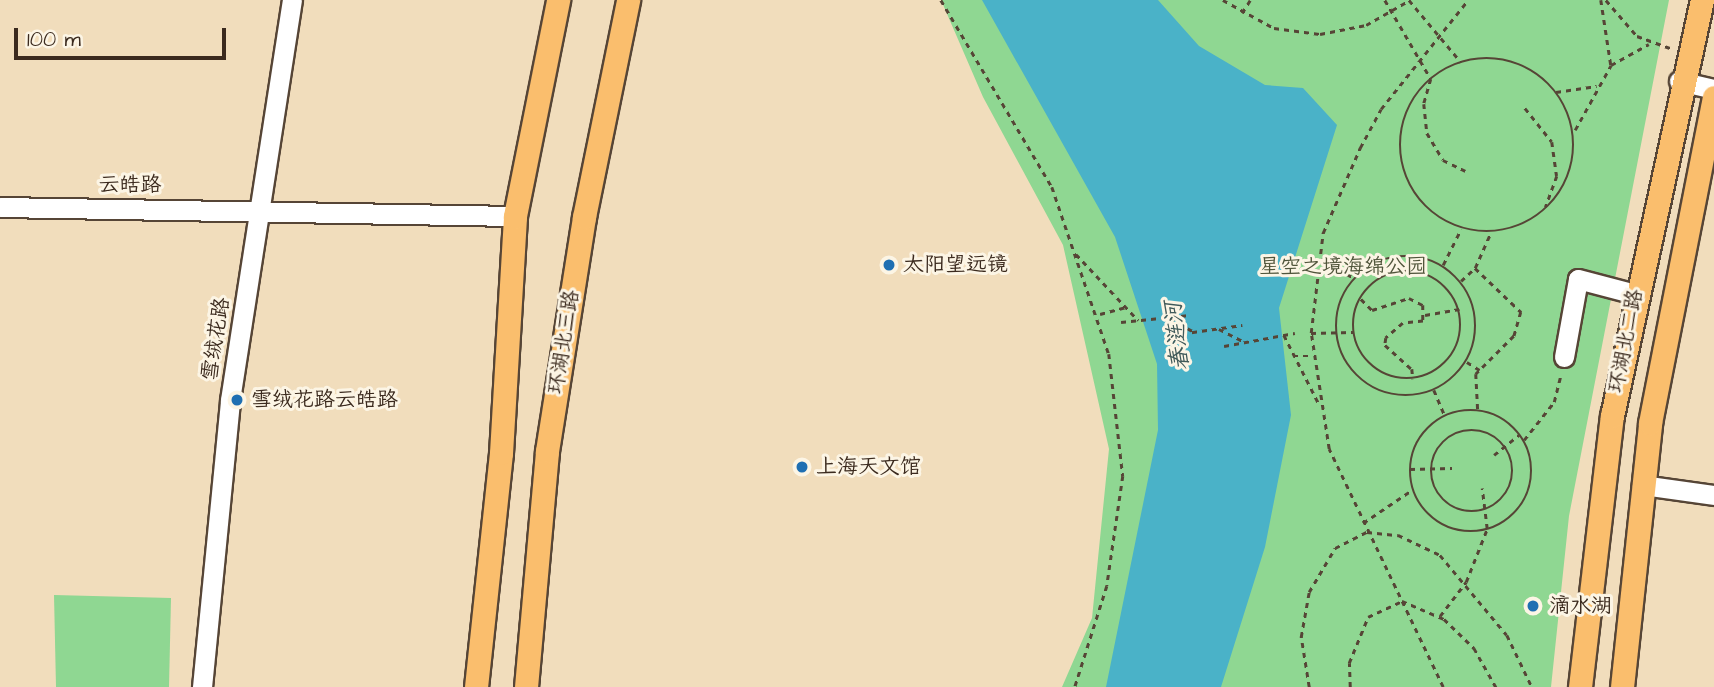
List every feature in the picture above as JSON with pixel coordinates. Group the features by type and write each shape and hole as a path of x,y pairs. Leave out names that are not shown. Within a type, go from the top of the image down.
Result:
{"main road":[{"path":"475,687 500,453 515,216 558,0"},
{"name":"环湖北三路","path":"526,687 547,451 584,217 628,0"},
{"name":"环湖北二路","path":"1580,687 1612,416 1679,81 1702,0"},
{"name":"环湖北二路","path":"1622,687 1642,485 1675,276 1714,97"}],"street":[{"name":"雪绒花路","path":"202,687 230,400 292,0"},
{"path":"1679,81 1714,89"},
{"name":"云皓路","path":"0,207 259,209 515,216"},
{"path":"1564,357 1578,279 1635,294"},
{"path":"1642,485 1714,495"}],"path":[{"path":"941,0 1052,187 1099,314 1123,475 1107,586 1075,687"},
{"path":"1223,0 1242,13 1274,28 1320,34 1366,26 1409,0 1461,62"},
{"path":"1242,13 1250,0"},
{"path":"1385,0 1431,79 1424,104 1427,132 1443,160 1466,171"},
{"path":"1443,687 1329,449 1320,407 1311,332 1323,233 1360,148 1381,109 1468,0"},
{"path":"1601,0 1611,65"},
{"path":"1606,0 1649,44 1687,51"},
{"path":"1574,133 1556,92 1521,64 1494,57 1461,62 1431,79 1405,113 1402,168 1434,215 1461,229 1490,232 1520,226 1545,211 1564,187 1574,133 1597,86 1611,65 1649,44"},
{"path":"1556,92 1597,86"},
{"path":"1525,108 1552,142 1557,176 1545,211"},
{"path":"1443,265 1461,229"},
{"path":"1461,281 1475,268 1490,232"},
{"path":"1074,252 1138,320"},
{"path":"1396,256 1443,265 1461,281 1477,322 1467,362 1434,390 1408,396 1366,384 1350,368 1337,333 1341,299 1354,278 1396,256"},
{"path":"1319,258 1354,278"},
{"path":"1475,268 1521,312 1514,336 1480,370 1478,410"},
{"path":"1422,273 1450,293 1459,309 1461,327 1448,360 1413,379 1383,374 1368,363 1353,332 1360,298 1387,275 1422,273"},
{"path":"1360,298 1367,308 1381,311 1418,300 1425,315"},
{"path":"1099,314 1127,307"},
{"path":"1413,379 1386,338 1425,315 1459,309"},
{"path":"1121,322 1191,315"},
{"path":"1165,318 1194,332"},
{"path":"1172,335 1242,325"},
{"path":"1215,328 1244,342"},
{"path":"1311,332 1353,332"},
{"path":"1224,346 1296,333"},
{"path":"1284,335 1320,407"},
{"path":"1293,356 1313,356"},
{"path":"1524,440 1554,402 1564,357"},
{"path":"1467,362 1480,370"},
{"path":"1434,390 1445,416"},
{"path":"1478,410 1524,440 1532,478 1526,497 1514,514 1487,529 1441,525 1413,490 1410,469 1420,436 1445,416 1478,410"},
{"path":"1460,432 1487,433 1504,446 1513,476 1502,500 1486,510 1452,507 1434,487 1432,468 1439,448 1460,432"},
{"path":"1494,455 1520,435"},
{"path":"1410,469 1452,468"},
{"path":"1440,616 1466,582 1487,529 1482,488"},
{"path":"1363,523 1413,490"},
{"path":"1309,687 1301,637 1309,592 1335,548 1367,532 1398,536 1440,555 1466,582 1507,635 1532,687"},
{"path":"1349,687 1349,663 1368,617 1402,601 1440,616 1474,648 1496,687"}],"green space":[{"name":"星空之境海绵公园","path":"941,0 1669,0 1569,516 1551,687 1062,687 1092,618 1109,449 1063,245 983,97"},
{"path":"54,595 171,598 169,687 56,687"}],"water":[{"name":"春涟河","path":"982,0 1158,0 1199,46 1265,85 1303,88 1337,125 1279,308 1291,415 1265,547 1221,687 1106,687 1158,430 1157,364 1115,237"}],"place":[{"name":"太阳望远镜","path":"889,265"},
{"name":"雪绒花路云皓路","path":"237,400"},
{"name":"上海天文馆","path":"802,467"},
{"name":"滴水湖","path":"1533,606"}]}
